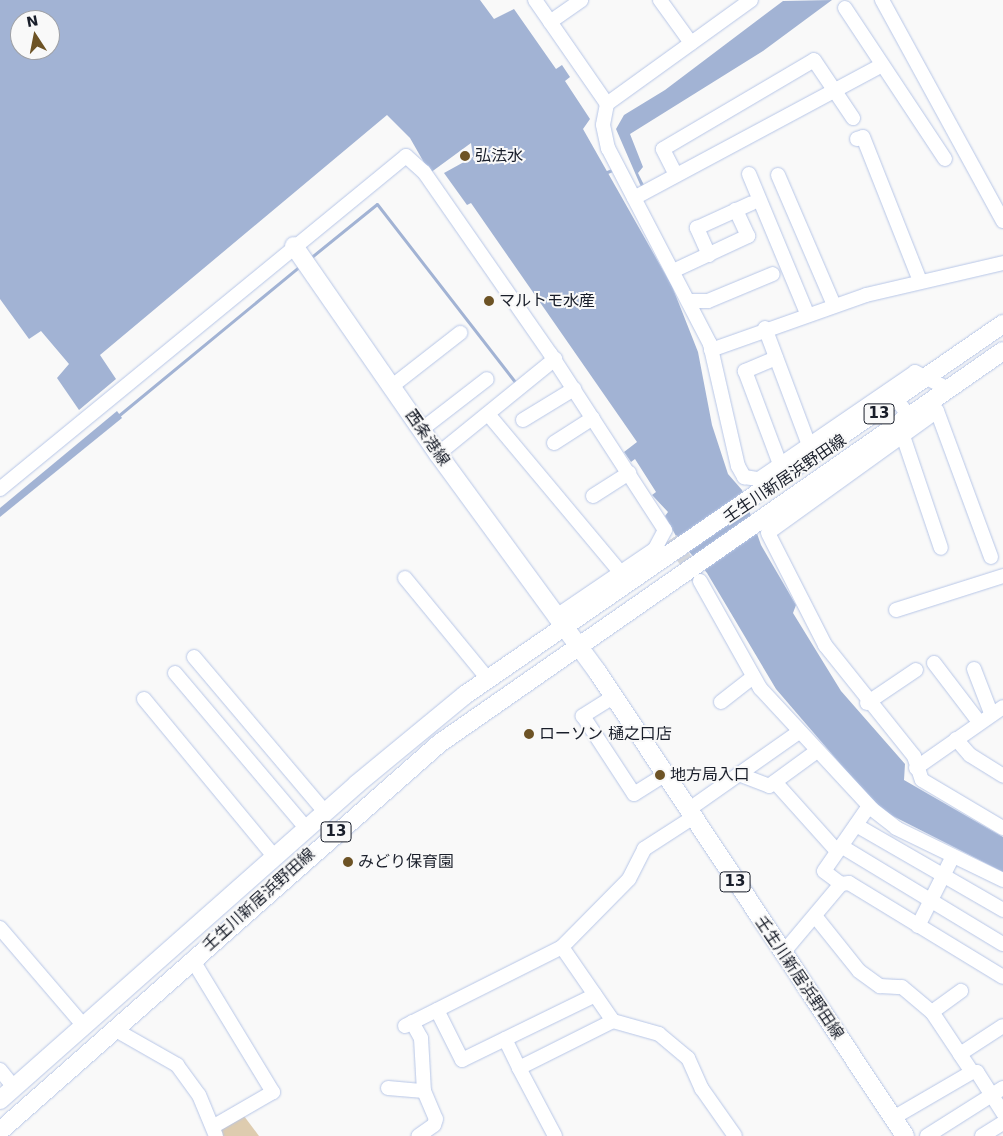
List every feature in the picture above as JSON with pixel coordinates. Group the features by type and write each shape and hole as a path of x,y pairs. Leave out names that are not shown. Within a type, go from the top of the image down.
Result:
{"main road":[{"name":"西条港線","path":"294,246 421,430 559,622"},
{"name":"壬生川新居浜野田線","path":"0,1100 306,828 559,622 673,539 752,502 928,380 1003,324"},
{"name":"壬生川新居浜野田線","path":"0,1132 192,959 433,749 576,646 698,573 754,522 913,421 949,388 1003,351"},
{"name":"壬生川新居浜野田線","path":"559,622 613,697 782,954 905,1136"}],"street":[{"path":"535,0 607,104 604,136 634,198 689,301 711,350 731,443 744,477 759,478 915,372 928,380 949,388"},
{"path":"550,22 581,0"},
{"path":"660,0 691,43"},
{"path":"607,104 751,0"},
{"path":"882,0 1003,221"},
{"path":"845,8 945,159"},
{"path":"676,175 663,149 814,60 835,88 853,118"},
{"path":"634,198 835,88 882,65"},
{"path":"936,146 956,136"},
{"path":"857,139 863,137 920,281"},
{"path":"0,489 400,157 410,158 424,172 555,359 673,539 621,573 559,622"},
{"path":"749,174 807,313"},
{"path":"778,175 834,305"},
{"path":"708,254 697,228 752,203"},
{"path":"673,271 748,236 736,210"},
{"path":"711,350 807,313 920,281 1003,263"},
{"path":"689,301 708,301 773,274"},
{"path":"765,328 808,445"},
{"path":"391,387 459,332"},
{"path":"776,358 745,371 770,447 780,464"},
{"path":"438,454 555,359"},
{"path":"421,430 486,378"},
{"path":"522,420 574,389"},
{"path":"898,401 913,421"},
{"path":"991,557 938,411 913,421 903,436 768,533 820,637 867,703 914,756 916,768 933,788 1003,828"},
{"path":"488,414 621,573"},
{"path":"554,443 593,418"},
{"path":"903,436 941,548"},
{"path":"593,496 629,473"},
{"path":"698,573 753,677 799,732 869,806 896,828 1003,880"},
{"path":"896,610 1003,576"},
{"path":"405,578 488,679"},
{"path":"194,657 325,812"},
{"path":"934,663 979,722"},
{"path":"867,703 916,669"},
{"path":"916,768 997,710 974,669"},
{"path":"175,673 306,828"},
{"path":"721,702 753,677"},
{"path":"613,697 583,716 634,794 665,775"},
{"path":"144,699 274,856"},
{"path":"420,1136 436,1118 424,1091 421,1038 409,1024 562,947 629,879 644,849 799,732"},
{"path":"956,739 970,755 1003,776"},
{"path":"741,775 769,786 817,751"},
{"path":"774,782 839,849 1003,944"},
{"path":"841,884 824,871 869,806"},
{"path":"856,825 1003,910"},
{"path":"918,926 932,902 953,856"},
{"path":"782,954 841,884 849,883 1003,977"},
{"path":"815,916 860,971 880,986 902,987 932,1012 972,1072"},
{"path":"0,928 83,1025"},
{"path":"562,947 613,1021 659,1034 688,1058 702,1089 735,1136"},
{"path":"114,1029 177,1065 215,1131 273,1092 192,959"},
{"path":"932,1012 961,991"},
{"path":"437,1010 462,1060 595,995"},
{"path":"519,1068 613,1021"},
{"path":"960,1054 1003,1026"},
{"path":"505,1039 555,1136"},
{"path":"0,1070 14,1087"},
{"path":"893,1118 972,1072 977,1072 998,1092 1003,1113"},
{"path":"388,1088 424,1091"},
{"path":"927,1136 998,1092"},
{"path":"982,1136 1003,1123"}],"shaded area":[{"path":"241,1112 259,1136 216,1136 214,1126"}],"water":[{"path":"0,0 480,0 494,19 514,9 556,69 562,65 570,77 565,81 590,119 583,129 672,286 698,352 712,425 728,474 742,490 761,545 796,605 793,613 841,691 905,764 904,780 1003,837 1003,872 879,809 776,689 707,573 676,536 665,516 668,512 652,495 656,492 635,459 631,462 624,452 637,442 471,203 467,205 444,173 473,157 471,143 430,173 410,138 387,115 100,355 116,379 79,410 57,378 69,364 41,331 29,339 0,299"},
{"path":"832,0 763,51 630,134 643,167 638,173 645,187 642,189 616,129 624,115 665,90 783,1"},
{"path":"117,411 122,418 0,517 0,508"}],"waterway":[{"path":"607,172 615,169"},
{"path":"309,259 377,204 515,382"},
{"path":"118,416 300,266"}],"tunnel":[{"path":"671,539 697,577"}],"place":[{"name":"弘法水","path":"465,156"},
{"name":"マルトモ水産","path":"489,301"},
{"name":"ローソン 樋之口店","path":"529,734"},
{"name":"地方局入口","path":"660,775"},
{"name":"みどり保育園","path":"348,862"}]}
